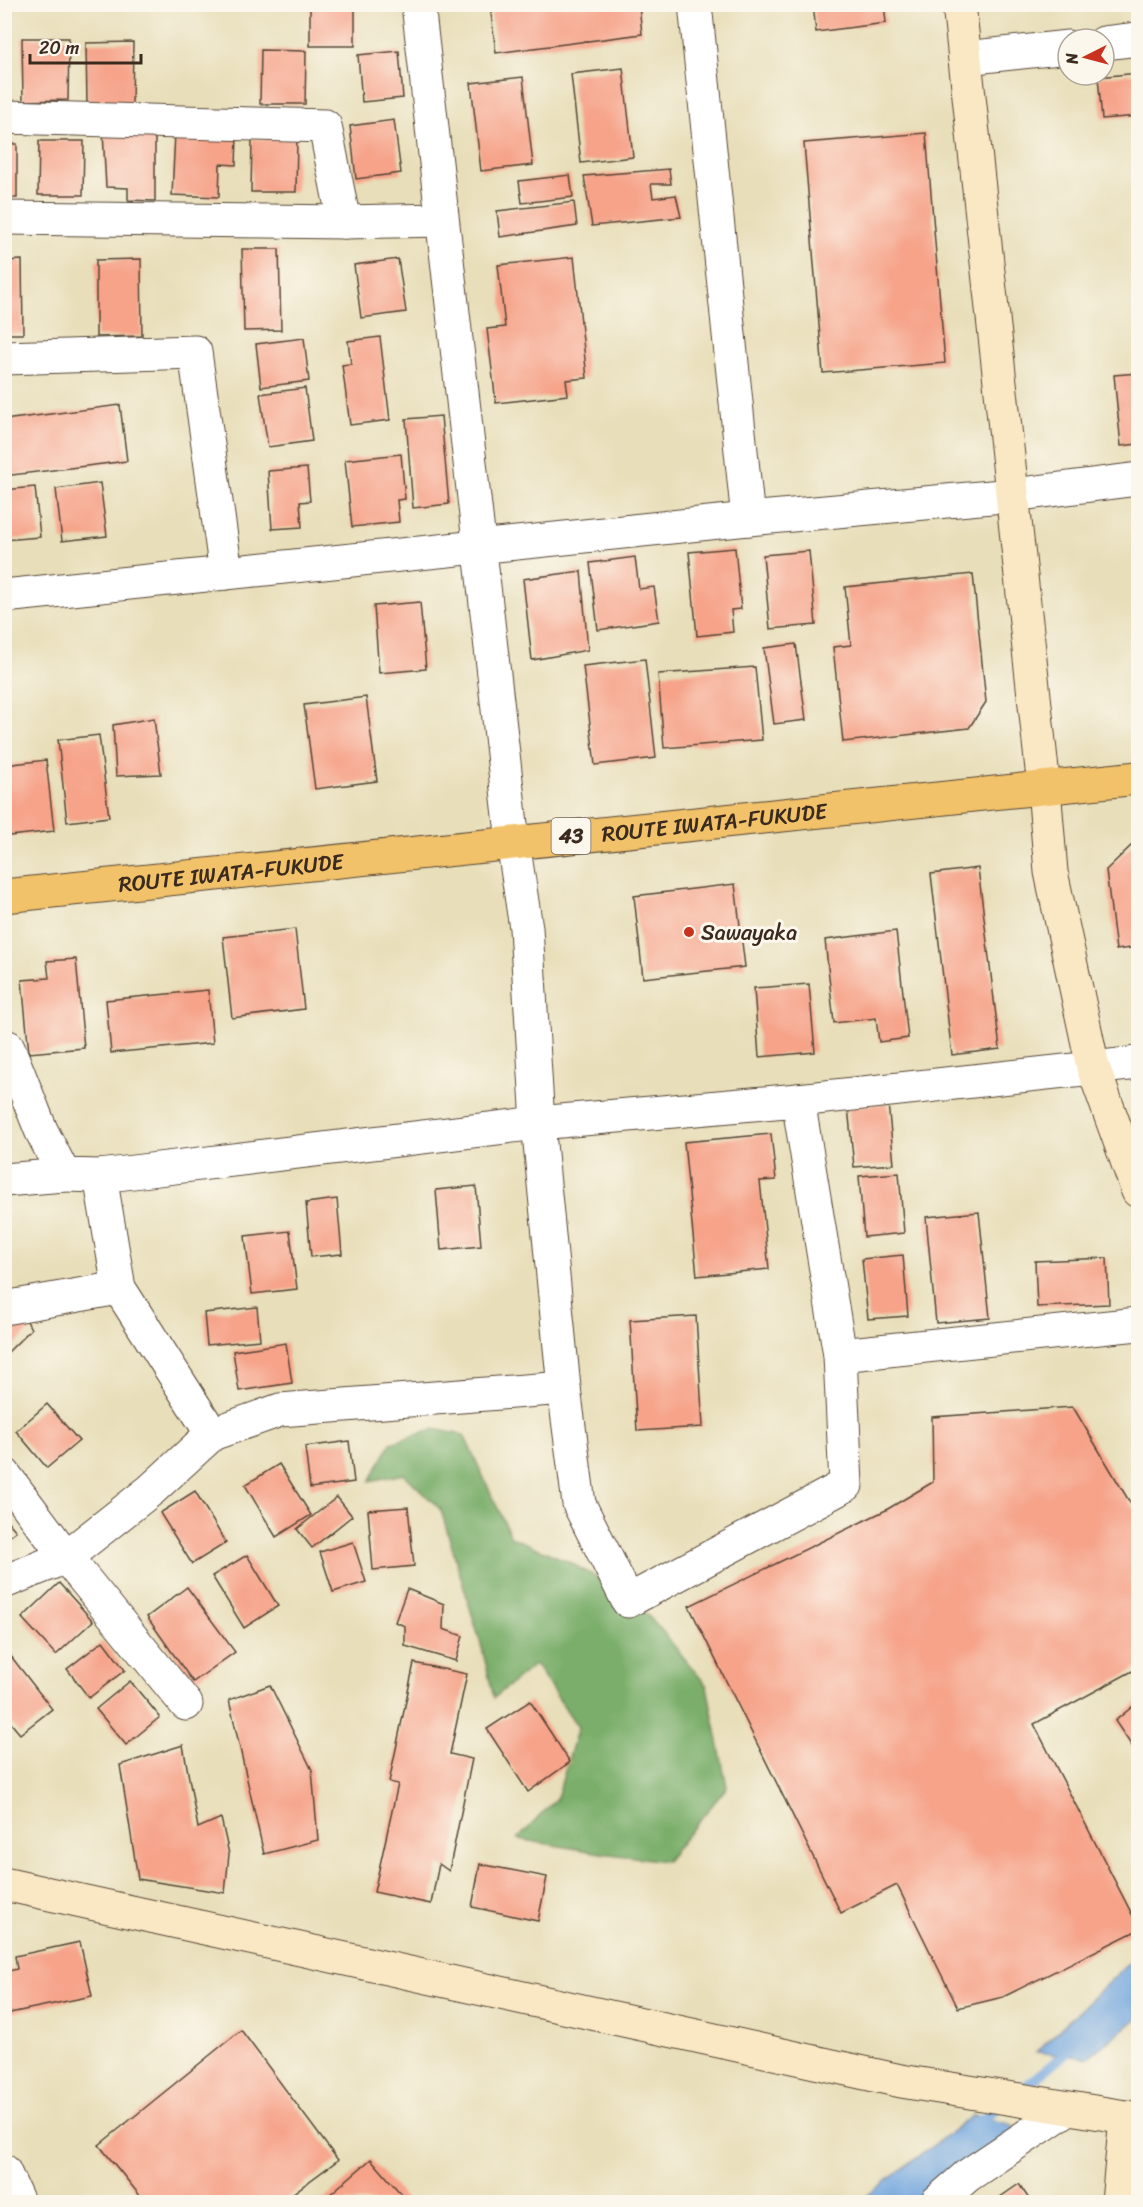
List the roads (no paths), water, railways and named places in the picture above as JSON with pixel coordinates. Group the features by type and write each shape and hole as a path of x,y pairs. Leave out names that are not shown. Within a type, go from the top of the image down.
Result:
{"main road":[{"name":"ROUTE IWATA-FUKUDE","path":"4,896 1138,778"}],"street":[{"path":"418,4 513,842 526,928 537,1123 564,1388 579,1504 628,1601 846,1485 840,1355 798,1100"},
{"path":"695,4 748,519"},
{"path":"959,4 1013,495 1051,872 1093,1067 1138,1191"},
{"path":"1116,42 1138,39"},
{"path":"964,58 1056,48"},
{"path":"4,117 325,126 344,222"},
{"path":"4,218 344,222 441,220"},
{"path":"4,358 195,352 226,573"},
{"path":"4,596 748,519 1013,495 1138,479"},
{"path":"4,1047 8,1047 40,1130 64,1175"},
{"path":"4,1180 64,1175 100,1176 537,1123 798,1100 1138,1063"},
{"path":"100,1176 119,1288 212,1434"},
{"path":"4,1308 119,1288"},
{"path":"840,1355 1138,1323"},
{"path":"4,1582 66,1557 150,1490 212,1434 280,1410 564,1388"},
{"path":"4,1474 66,1557 186,1704"},
{"path":"4,1884 901,2081 1132,2118 1118,2202"},
{"path":"937,2202 967,2176 1060,2107"},
{"path":"4,2171 18,2202"}],"water":[{"path":"1138,1954 1138,2018 1087,2058 1036,2052"},
{"path":"973,2115 1013,2125 1015,2145 932,2202 859,2202"}],"waterway":[{"path":"1017,2093 1075,2046"},
{"path":"974,2126 1002,2104"}],"place":[{"name":"Sawayaka","path":"689,932"}]}
